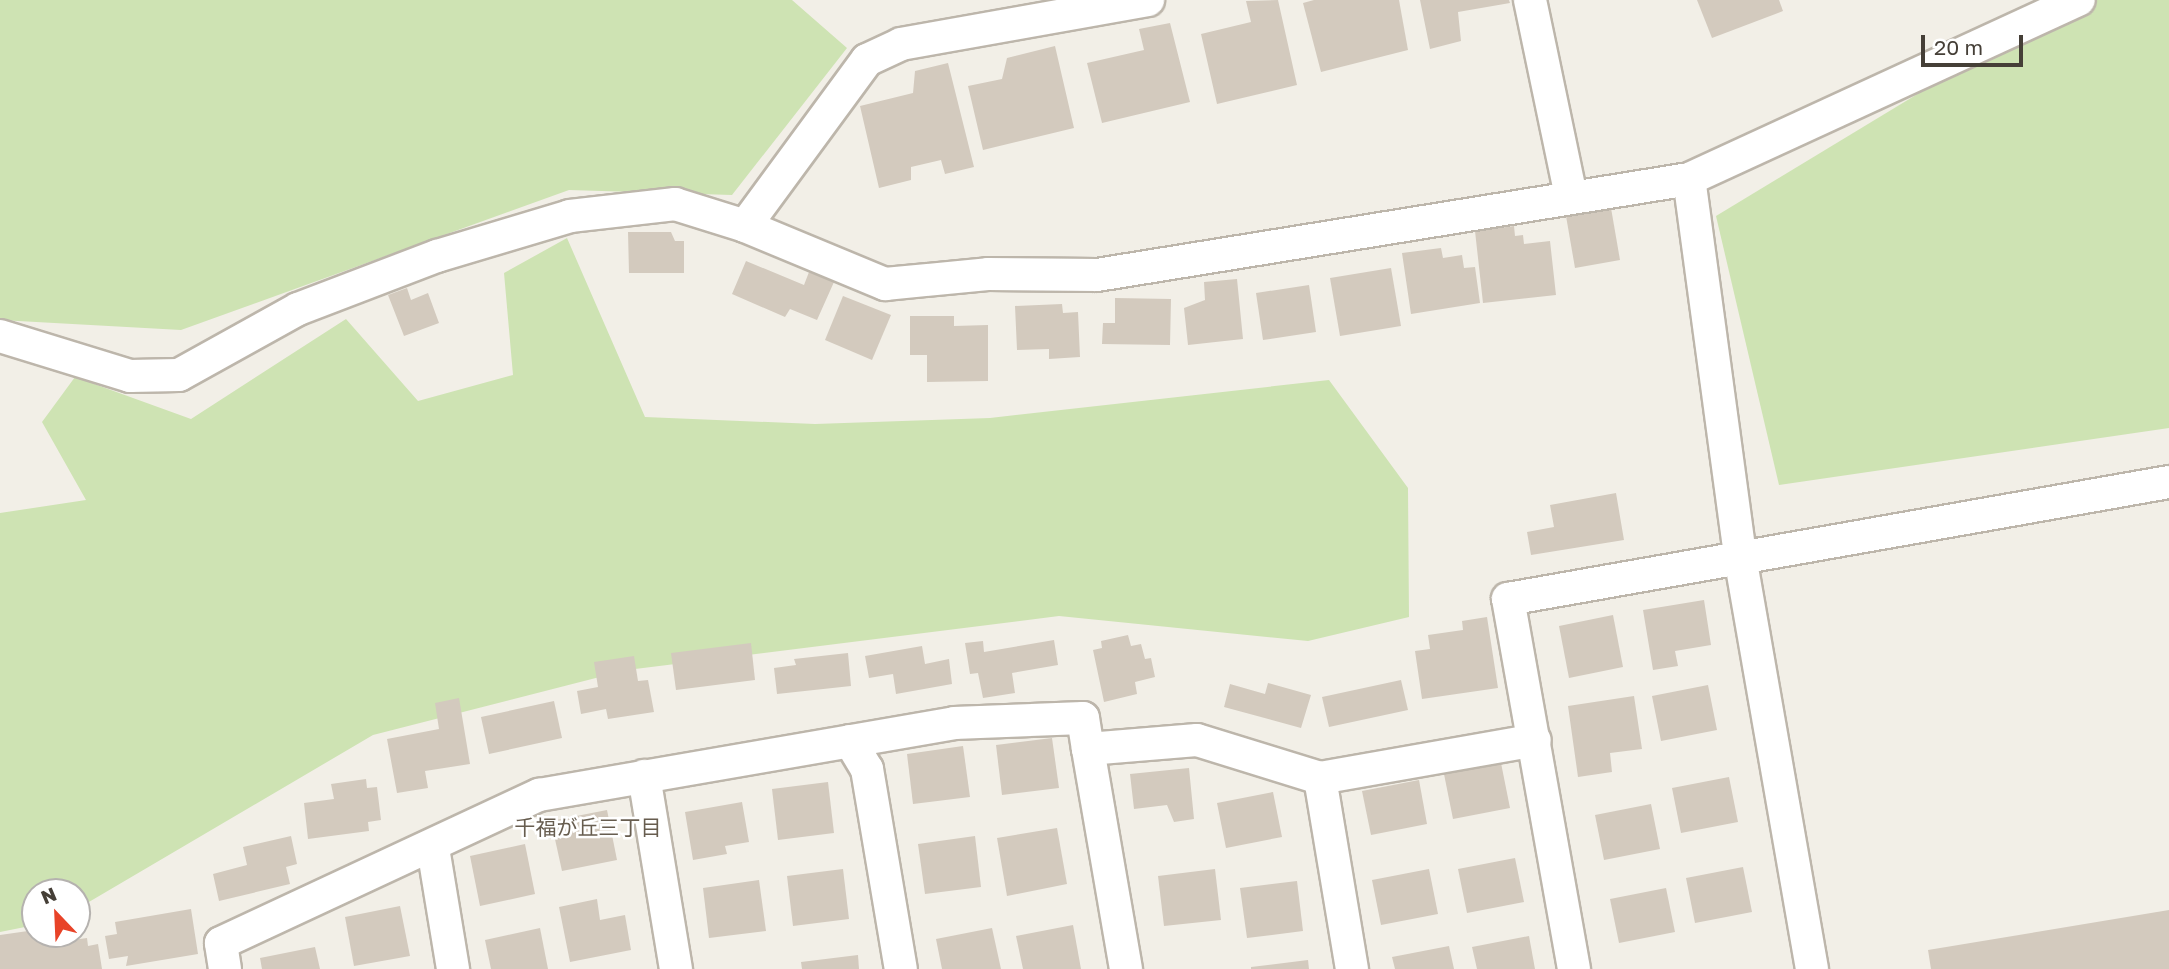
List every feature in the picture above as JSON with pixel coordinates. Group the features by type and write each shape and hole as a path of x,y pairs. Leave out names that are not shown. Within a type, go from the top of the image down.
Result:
{"street":[{"path":"745,226 867,60 901,44 1148,0"},
{"path":"1530,0 1572,196"},
{"path":"0,336 130,376 179,374 299,309 437,256 570,216 675,204 745,226 885,284 988,274 1097,275 1689,179 2079,0"},
{"path":"1689,179 1740,555 1812,969"},
{"path":"1574,969 1508,599 1740,555 2169,482"},
{"path":"225,969 221,943 433,848 539,795 954,723 1083,719 1126,969"},
{"path":"1088,749 1197,740 1320,778 1535,740"},
{"path":"850,741 867,769 901,969"},
{"path":"644,776 676,969"},
{"path":"1320,778 1353,969"},
{"path":"433,848 453,969"}],"green space":[{"path":"0,0 792,0 847,48 732,195 569,190 181,330 0,320"},
{"path":"2073,0 2169,0 2169,428 1779,485 1716,216"},
{"path":"567,238 645,417 815,424 990,418 1329,380 1408,488 1409,617 1308,641 1059,616 627,670 373,735 91,901 91,878 21,878 21,928 0,932 0,513 86,500 42,422 75,377 191,419 346,319 418,401 513,375 504,273"}],"building":[{"path":"1278,0 1297,85 1217,104 1201,34 1251,22 1246,1"},
{"path":"1314,0 1399,0 1408,50 1321,72 1303,3"},
{"path":"1420,0 1509,0 1510,3 1458,12 1461,41 1430,49"},
{"path":"1697,0 1779,0 1783,11 1712,38"},
{"path":"1170,23 1190,102 1102,123 1087,63 1144,50 1139,29"},
{"path":"1055,46 1074,128 983,150 968,86 1002,79 1007,58"},
{"path":"948,63 974,167 945,174 941,160 911,167 911,180 879,188 860,106 913,93 915,71"},
{"path":"1611,208 1620,260 1575,268 1566,216"},
{"path":"1514,226 1515,236 1523,235 1524,244 1550,241 1556,295 1483,303 1475,231"},
{"path":"628,232 671,232 675,241 684,241 684,273 629,273"},
{"path":"1441,248 1443,258 1462,255 1464,268 1475,267 1480,303 1411,314 1402,253"},
{"path":"746,261 804,285 809,272 834,282 817,320 790,309 785,317 732,294"},
{"path":"1391,268 1401,326 1340,336 1330,278"},
{"path":"1237,279 1243,339 1188,345 1184,308 1205,300 1204,282"},
{"path":"1309,285 1316,332 1263,340 1256,293"},
{"path":"407,288 411,300 428,293 439,323 404,336 388,295"},
{"path":"843,296 891,315 872,360 825,340"},
{"path":"1115,298 1171,299 1170,345 1102,344 1103,323 1115,323"},
{"path":"1062,304 1063,313 1078,312 1080,357 1049,359 1049,349 1017,350 1015,306"},
{"path":"910,316 954,316 954,326 988,325 988,381 927,382 927,355 910,355"},
{"path":"1616,493 1624,540 1531,555 1527,532 1554,527 1550,505"},
{"path":"1704,600 1711,645 1675,651 1678,666 1653,670 1643,610"},
{"path":"1613,615 1623,667 1569,678 1559,626"},
{"path":"1487,617 1498,688 1422,699 1415,651 1430,649 1428,635 1463,630 1462,621"},
{"path":"1128,635 1131,646 1141,644 1145,659 1151,658 1155,677 1135,682 1137,694 1104,702 1093,650 1102,648 1101,641"},
{"path":"1054,640 1058,665 1012,673 1015,693 983,698 978,673 970,674 965,643 983,641 984,652"},
{"path":"751,643 755,680 676,690 671,653"},
{"path":"922,646 925,664 949,659 952,684 896,694 893,674 869,678 865,656"},
{"path":"848,653 851,686 777,694 774,668 796,665 794,659"},
{"path":"634,656 638,681 648,680 654,712 608,719 606,709 581,714 577,691 598,687 594,662"},
{"path":"1401,680 1408,710 1329,727 1322,697"},
{"path":"1268,683 1311,695 1301,728 1224,707 1230,684 1265,694"},
{"path":"1708,685 1717,730 1661,741 1652,696"},
{"path":"1634,696 1642,749 1610,753 1612,772 1578,777 1568,706"},
{"path":"459,698 470,764 425,771 428,788 397,793 387,739 439,729 435,703"},
{"path":"554,701 562,738 489,754 481,717"},
{"path":"1052,738 1059,788 1002,795 996,745"},
{"path":"963,746 970,797 913,804 907,754"},
{"path":"1501,763 1510,808 1453,819 1444,774"},
{"path":"1189,768 1194,819 1174,822 1167,805 1134,809 1130,774"},
{"path":"1729,777 1738,822 1681,833 1672,788"},
{"path":"366,779 367,788 377,787 381,820 368,822 369,831 308,839 304,803 334,799 331,784"},
{"path":"1419,780 1427,824 1371,835 1362,791"},
{"path":"828,782 834,833 778,840 772,789"},
{"path":"1273,792 1282,837 1226,848 1217,803"},
{"path":"742,802 749,842 725,846 727,854 693,860 685,812"},
{"path":"1651,804 1660,849 1604,860 1595,815"},
{"path":"607,810 617,860 562,871 551,821"},
{"path":"1057,828 1067,884 1007,896 997,838"},
{"path":"291,836 297,864 286,867 290,884 219,901 213,874 247,865 243,847"},
{"path":"975,836 981,887 925,894 918,844"},
{"path":"525,844 535,894 480,906 470,856"},
{"path":"1515,858 1524,902 1467,913 1458,869"},
{"path":"1743,867 1752,912 1695,923 1686,878"},
{"path":"843,869 849,919 793,926 787,876"},
{"path":"1215,869 1221,920 1164,926 1158,876"},
{"path":"1429,869 1438,914 1381,925 1372,880"},
{"path":"759,880 766,931 709,938 703,888"},
{"path":"1297,881 1303,931 1247,938 1240,888"},
{"path":"1666,888 1675,932 1619,943 1610,899"},
{"path":"597,899 600,920 625,915 631,950 570,962 559,907"},
{"path":"400,906 410,956 354,966 345,917"},
{"path":"191,909 198,954 126,966 128,956 109,959 105,936 117,934 115,922"},
{"path":"2169,910 2169,969 1931,969 1928,950"},
{"path":"1073,925 1081,969 1023,969 1016,936"},
{"path":"540,928 548,969 491,969 485,940"},
{"path":"992,928 1001,969 942,969 936,939"},
{"path":"21,932 21,948 91,948 91,945 98,944 102,969 0,969 0,935"},
{"path":"1529,936 1535,969 1477,969 1472,947"},
{"path":"1449,946 1454,969 1395,969 1392,957"},
{"path":"315,947 320,969 262,969 260,958"},
{"path":"858,955 859,969 802,969 801,962"},
{"path":"1308,960 1309,969 1251,969 1251,967"}],"district":[{"name":"千福が丘三丁目","path":"588,827"}]}
